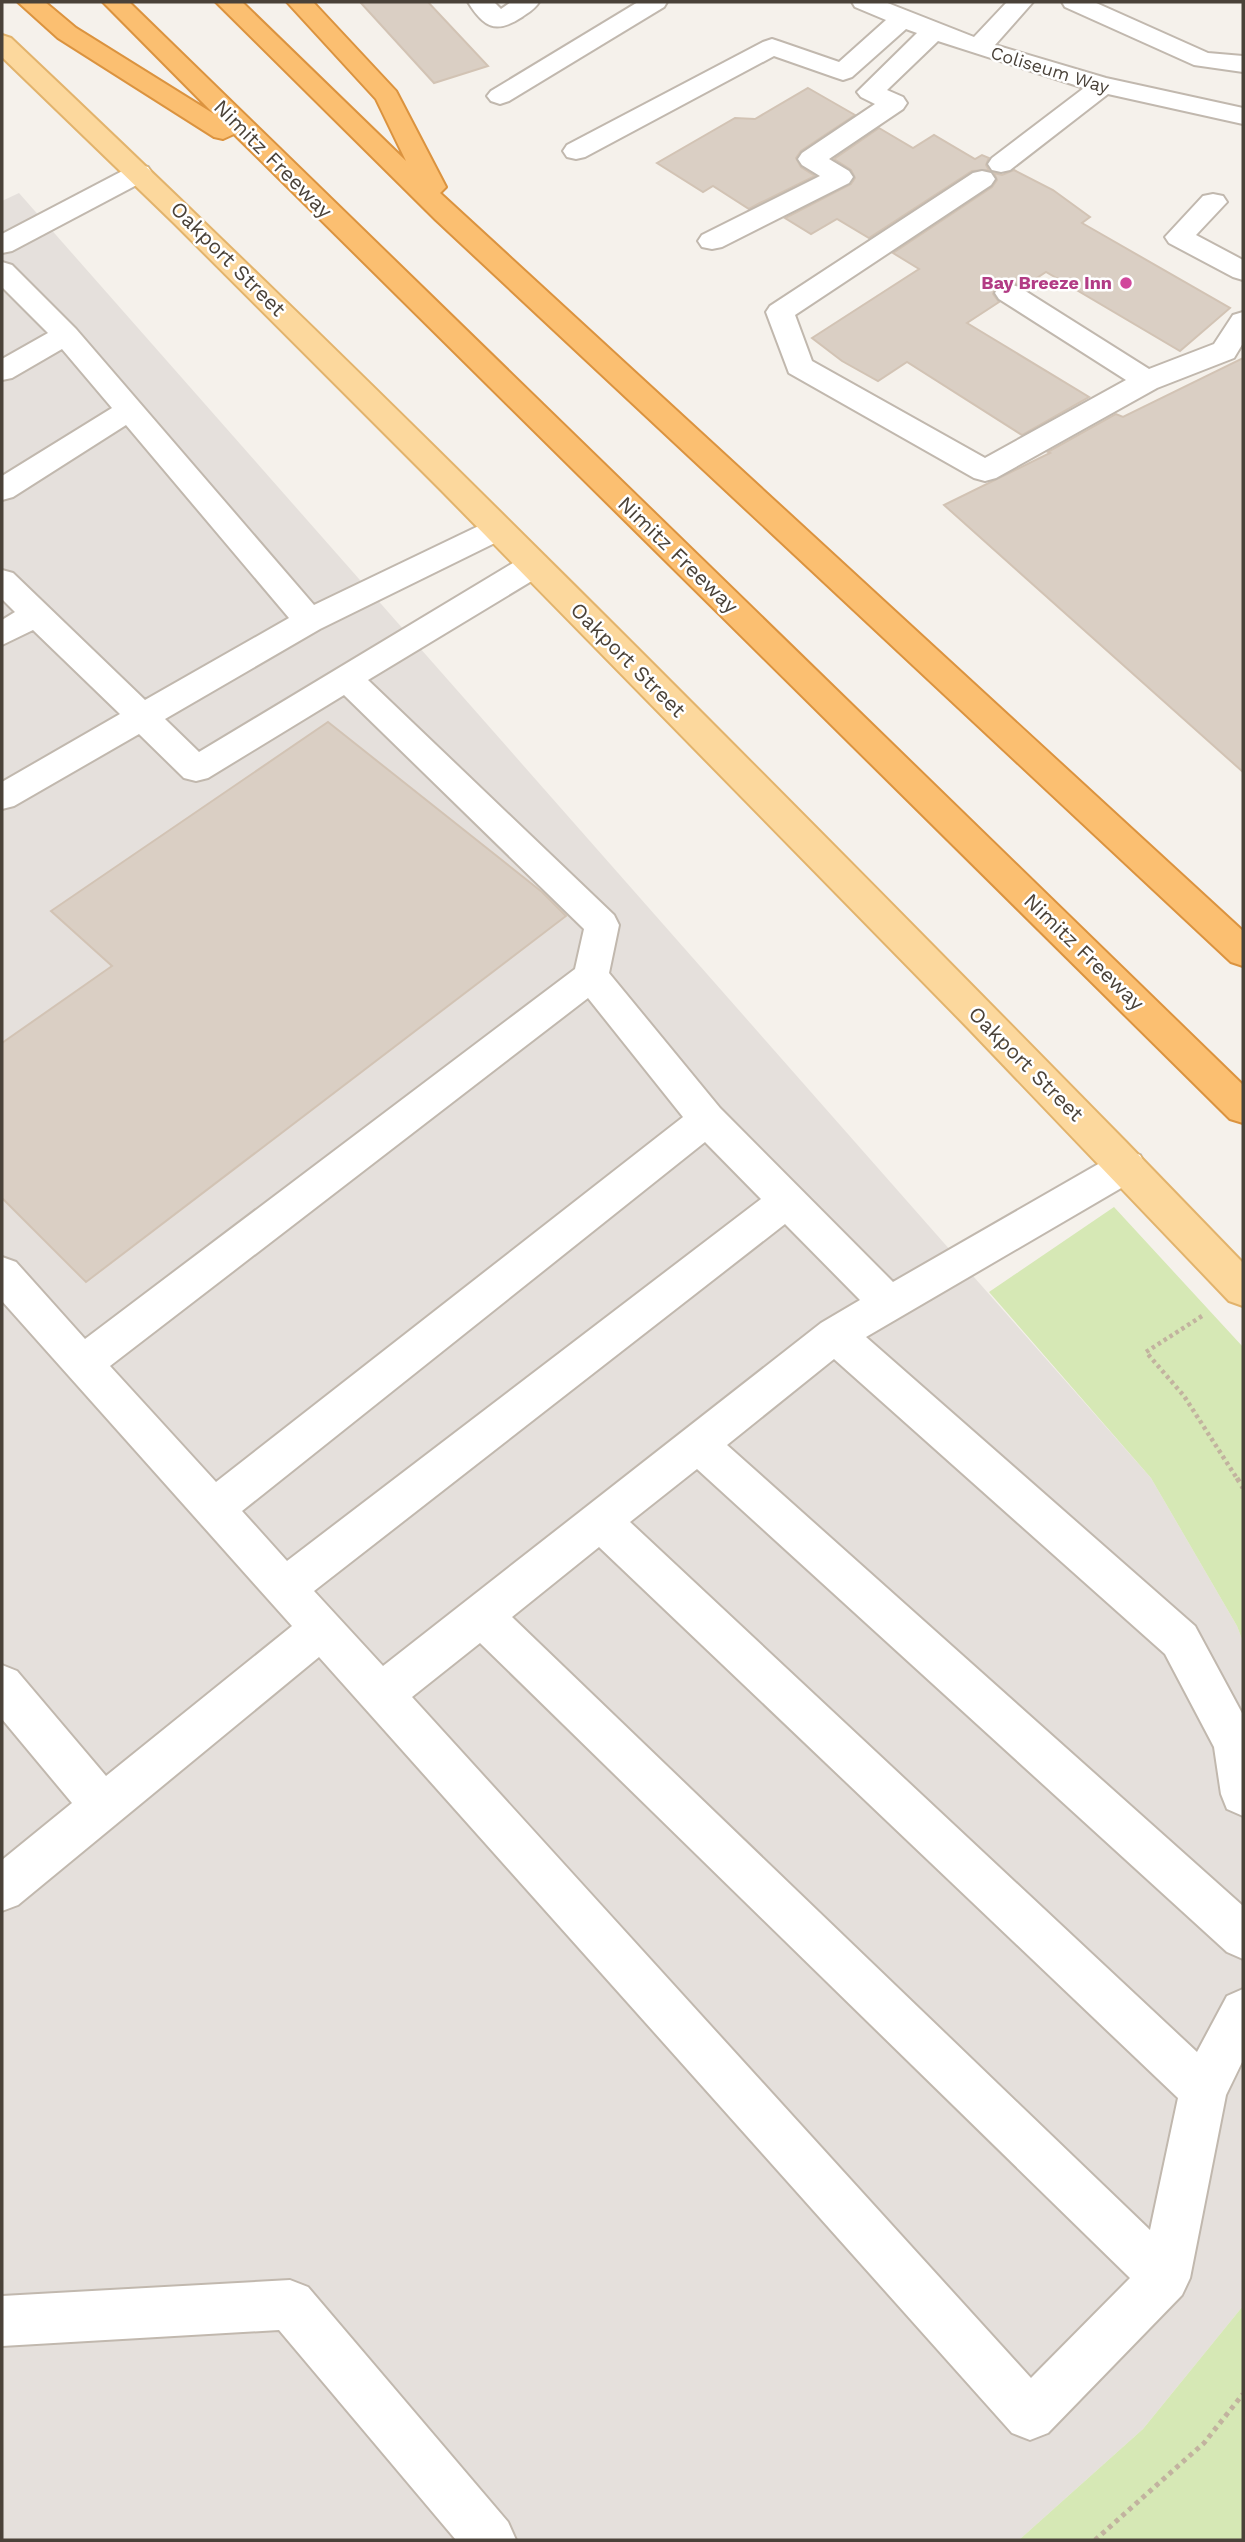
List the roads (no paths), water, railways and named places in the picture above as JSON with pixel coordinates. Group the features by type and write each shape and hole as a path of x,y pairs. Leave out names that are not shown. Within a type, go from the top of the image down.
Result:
{"highway":[{"path":"30,2 67,33 281,167"},
{"name":"Nimitz Freeway","path":"115,2 1243,1108"},
{"path":"228,2 446,214 1243,953"},
{"path":"299,2 387,96 446,214"}],"main road":[{"name":"Oakport Street","path":"2,43 139,173 534,565 1127,1166 1243,1289"}],"street":[{"path":"480,2 499,21 527,2"},
{"path":"500,96 654,2"},
{"name":"Coliseum Way","path":"864,2 932,33 1049,72 1159,101 1243,117"},
{"path":"978,48 1021,2"},
{"path":"1074,2 1203,60 1243,64"},
{"path":"576,151 772,47 843,72 902,19"},
{"path":"712,241 840,177 811,159 894,103 870,92 932,33"},
{"path":"1102,86 992,172 780,312 799,366 985,471 1147,381 1224,351 1243,321"},
{"path":"2,245 139,173"},
{"path":"1213,202 1179,237 1243,271"},
{"path":"2,271 66,335 309,621"},
{"path":"1009,293 1147,381"},
{"path":"2,371 66,335"},
{"path":"2,490 130,410"},
{"path":"2,797 309,621 498,529"},
{"path":"2,581 196,769 534,565"},
{"path":"2,634 36,614"},
{"path":"82,1364 591,976 602,925 345,677"},
{"path":"591,976 707,1119 889,1304"},
{"path":"213,1509 707,1119"},
{"path":"381,1695 835,1335 1127,1166"},
{"path":"284,1589 788,1200"},
{"path":"2,1275 1030,2416 1165,2278 1203,2090 1243,2012"},
{"path":"835,1335 1180,1640 1235,1743 1243,1794"},
{"path":"698,1444 1243,1937"},
{"path":"600,1521 1203,2090"},
{"path":"481,1615 1165,2278"},
{"path":"2,1889 321,1629"},
{"path":"2,1686 103,1806"},
{"path":"2,2321 290,2305 490,2540"}],"place":[{"name":"Bay Breeze Inn","path":"1126,283"}]}
